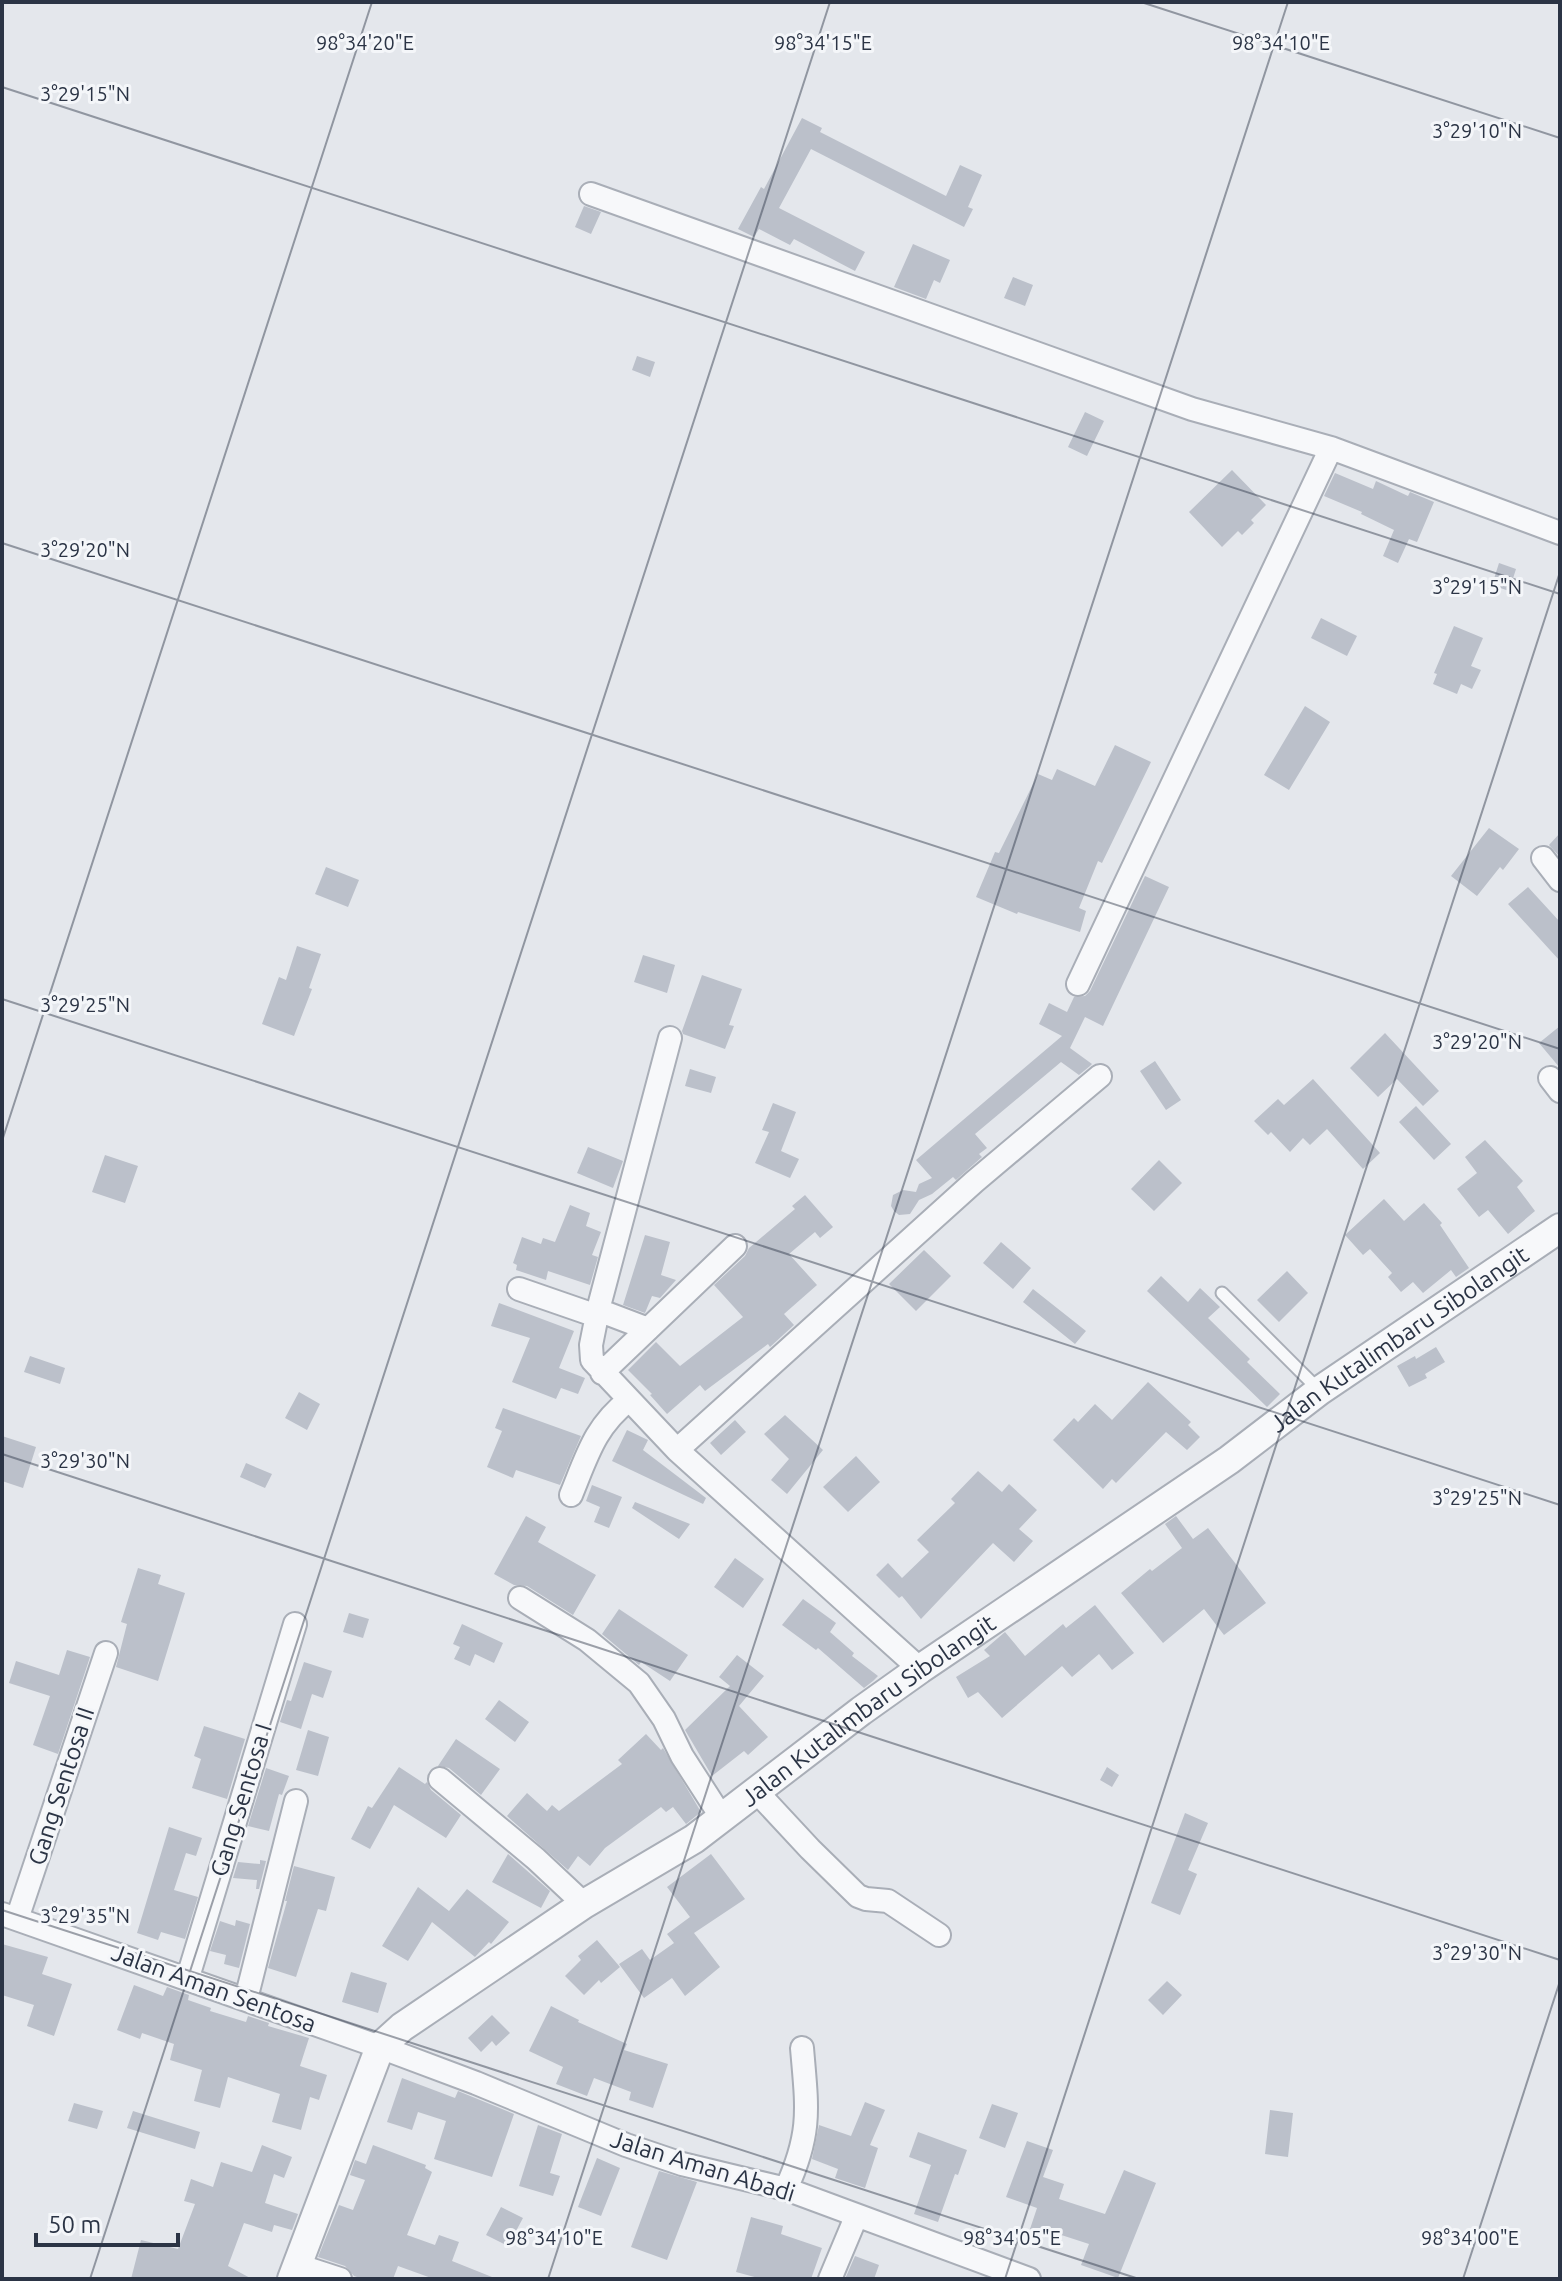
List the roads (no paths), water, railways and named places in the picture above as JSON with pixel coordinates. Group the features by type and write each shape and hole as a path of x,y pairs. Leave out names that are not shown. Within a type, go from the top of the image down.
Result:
{"street":[{"path":"591,194 1192,409 1331,448 1560,533"},
{"path":"1078,984 1331,448"},
{"path":"1543,858 1560,880"},
{"path":"670,1038 598,1313 591,1345 592,1360 677,1450 920,1669"},
{"path":"677,1450 974,1182 1100,1076"},
{"name":"Jalan Kutalimbaru Sibolangit","path":"295,2272 380,2047 402,2027 584,1904 694,1839 920,1669 1229,1460 1319,1391 1560,1228"},
{"path":"602,1373 735,1246"},
{"path":"519,1289 648,1329"},
{"path":"571,1495 596,1434 612,1413 629,1400"},
{"path":"520,1598 587,1640 639,1683 664,1719 682,1756 722,1818"},
{"name":"Gang Sentosa I","path":"188,1977 295,1624"},
{"name":"Gang Sentosa II","path":"10,1916 106,1653"},
{"path":"440,1779 536,1859 584,1904"},
{"path":"757,1792 858,1896 888,1901 939,1935"},
{"path":"246,1999 296,1801"},
{"name":"Jalan Aman Sentosa","path":"10,1916 380,2047"},
{"name":"Jalan Aman Abadi","path":"380,2047 626,2145 682,2164 786,2189 1029,2279"},
{"path":"786,2189 798,2162 807,2117 802,2048"},
{"path":"830,2279 856,2217"},
{"path":"295,2272 340,2279"}],"lane":[{"path":"1222,1293 1319,1391"}]}
